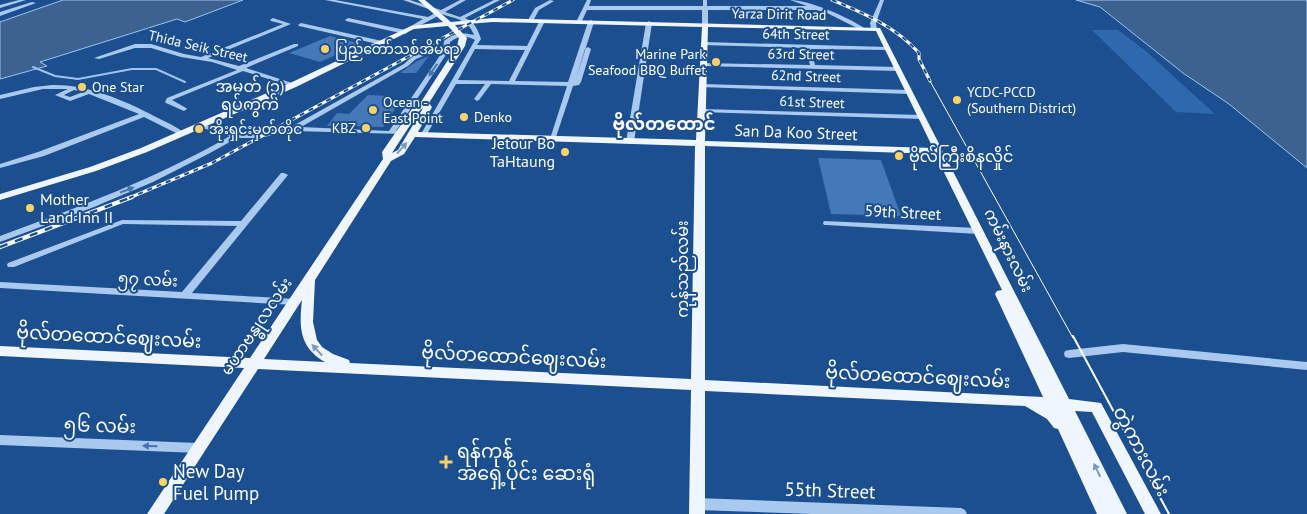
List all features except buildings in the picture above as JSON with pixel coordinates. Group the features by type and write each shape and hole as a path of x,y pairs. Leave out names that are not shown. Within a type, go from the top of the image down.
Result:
{"main road":[{"name":"မဟာဗန္ဓုလလမ်း","path":"388,159 387,152 395,133 417,108 424,104 461,46 463,38 421,0"},
{"name":"Yarza Dirit Road","path":"414,27 465,20 542,20 876,29"},
{"name":"ကုန်သည်လမ်း","path":"697,509 700,144 704,25"},
{"path":"0,197 93,170 202,126 414,27"},
{"name":"ကမ်းနားလမ်း","path":"876,29 1058,404 1119,514"},
{"name":"မဟာဗန္ဓုလလမ်း","path":"155,514 388,159 401,152 428,107 424,104"},
{"name":"San Da Koo Street","path":"412,134 936,151"},
{"name":"ကမ်းနားလမ်း","path":"974,230 1043,381 1058,404 1068,436 1105,514"},
{"path":"310,278 307,317 308,335 312,347 325,358 360,370"},
{"name":"ဗိုလ်တထောင်ဈေးလမ်း","path":"0,351 1026,401 1096,407"},
{"path":"1026,401 1040,395 1043,381"},
{"path":"1026,401 1052,415 1068,436"},
{"name":"တွဲကားလမ်း","path":"1096,407 1153,514"}],"street":[{"path":"0,7 26,0 34,3 0,14"},
{"path":"327,0 429,19"},
{"path":"405,0 430,9 444,11 465,20 474,28 478,39 424,134"},
{"path":"414,27 464,0"},
{"path":"465,20 498,0"},
{"path":"579,22 589,0"},
{"path":"704,25 705,0"},
{"path":"748,0 749,7"},
{"path":"792,0 818,8 861,28"},
{"path":"876,29 883,0"},
{"path":"531,20 537,9 552,1"},
{"path":"586,8 818,8"},
{"path":"202,58 288,24 273,20"},
{"path":"348,20 405,32"},
{"path":"474,28 477,25 494,20"},
{"path":"511,83 542,20"},
{"path":"556,139 594,22"},
{"path":"630,142 649,23"},
{"path":"302,25 382,43"},
{"path":"202,126 236,136 259,136 293,129 395,133 444,52 447,41 450,38 466,35 478,39"},
{"name":"64th Street","path":"704,44 886,49"},
{"name":"Thida Seik Street","path":"97,58 144,45 184,56 202,58 293,85"},
{"path":"184,109 168,102 169,99 296,45"},
{"path":"475,47 527,48"},
{"path":"808,47 813,67"},
{"path":"293,129 423,53 444,52"},
{"name":"63rd Street","path":"703,64 895,69"},
{"path":"455,82 574,84"},
{"path":"477,99 490,82"},
{"name":"62nd Street","path":"702,86 907,92"},
{"path":"0,97 30,90 67,87 145,114 182,134"},
{"path":"73,89 58,95 70,100 87,93"},
{"name":"61st Street","path":"701,111 919,117"},
{"path":"0,166 42,154 145,114"},
{"path":"0,238 140,185 198,159 236,136"},
{"path":"184,296 284,175"},
{"path":"11,265 122,222 243,224"},
{"name":"59th Street","path":"827,223 974,230"},
{"name":"၅၇ လမ်း","path":"0,285 295,302"},
{"path":"1069,354 1124,348 1307,366"},
{"name":"၅၆ လမ်း","path":"0,440 198,448"},
{"name":"55th Street","path":"697,509 961,514"}],"shaded area":[{"path":"63,0 243,0 185,22 177,19 40,62 47,66 0,79 0,22"},
{"path":"1076,0 1307,0 1307,168 1229,104 1183,73 1100,7"},
{"path":"1092,30 1118,30 1147,52 1215,114 1176,112"}],"waterway":[{"path":"33,67 55,76 78,79 132,69 156,69 185,82"}],"tram line":[{"path":"930,81 1073,338"},
{"path":"1073,336 1169,514"}],"railway":[{"path":"129,198 212,163 513,0"},
{"path":"832,0 890,28 910,44 919,53 919,59 930,81"},
{"path":"0,247 132,197"}],"place":[{"name":"ပြည်တော်သစ်အိမ််ရာ","path":"325,49"},
{"name":"Marine Park Seafood BBQ Buffet","path":"716,62"},
{"name":"One Star","path":"82,87"},
{"name":"YCDC-PCCD (Southern District)","path":"957,100"},
{"name":"Ocean - East Point","path":"373,110"},
{"name":"Denko","path":"464,117"},
{"name":"KBZ","path":"366,128"},
{"name":"အိုးရှင်းမှတ်တိုင","path":"199,129"},
{"name":"Jetour Bo TaHtaung","path":"565,152"},
{"name":"ဗိုလ်ကြီးစိနလှိုင်","path":"899,156"},
{"name":"Mother Land Inn II","path":"30,208"},
{"name":"ရန်ကုန် အရှေ့ပိုင်း ဆေးရုံ","path":"446,462"},
{"name":"New Day Fuel Pump","path":"163,482"}],"district":[{"name":"အမှတ် (၃) ရပ်ကွက်","path":"250,95"},
{"name":"ဗိုလ်တထောင်","path":"664,123"}]}
